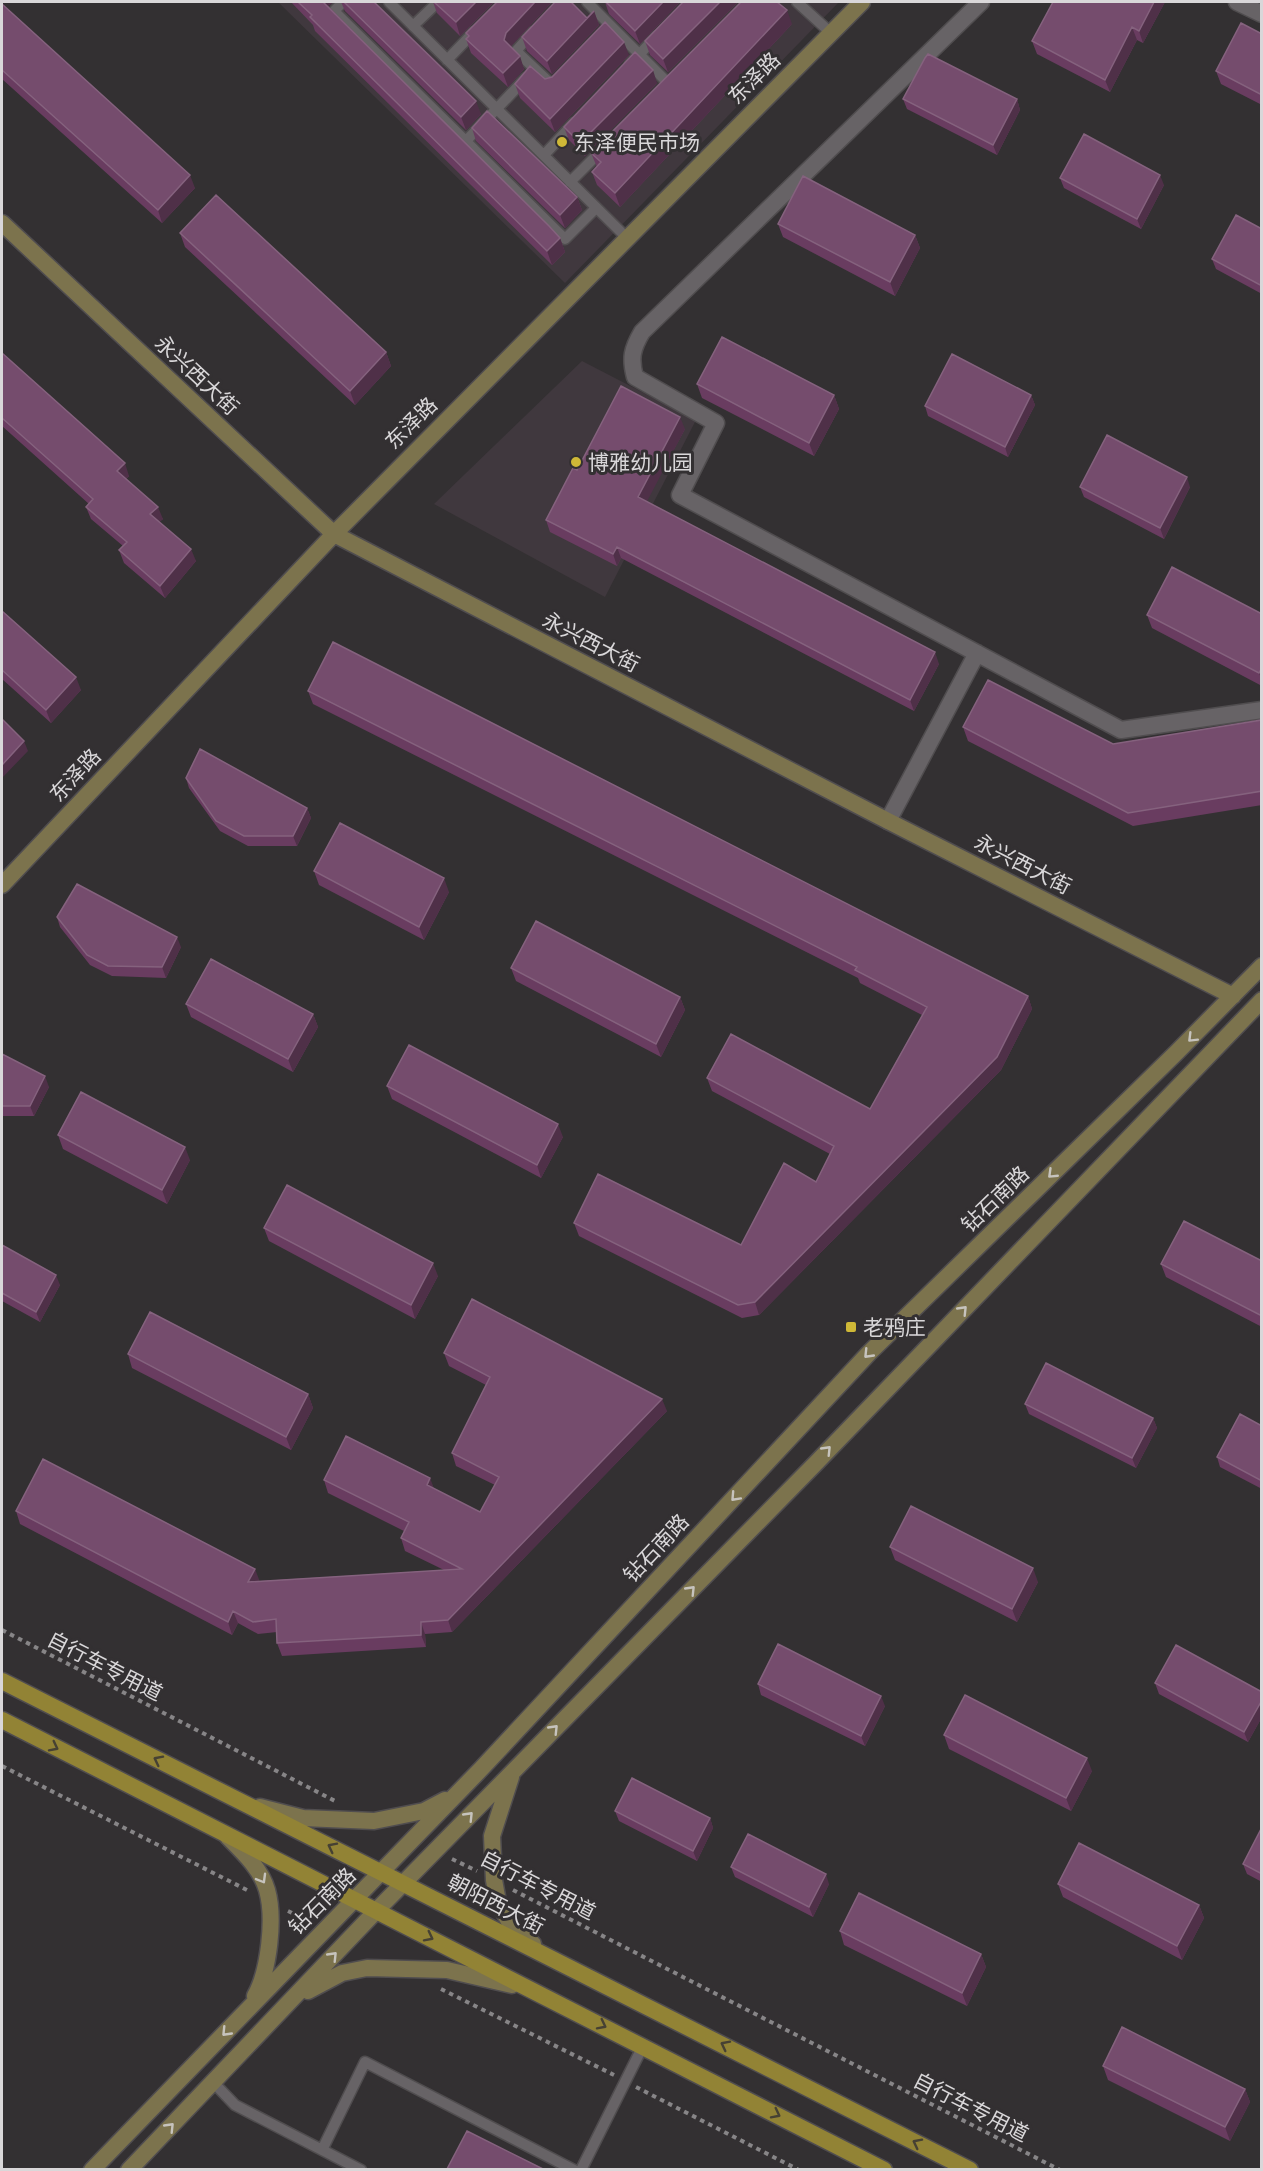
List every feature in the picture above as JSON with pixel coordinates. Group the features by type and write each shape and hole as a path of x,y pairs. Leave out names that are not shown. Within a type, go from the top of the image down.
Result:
{"main road":[{"name":"东泽路","path":"2,885 333,534 862,2"},
{"name":"永兴西大街","path":"2,223 333,534 888,821 1233,996"},
{"name":"钻石南路","path":"92,2169 459,1792 869,1353 1262,966"},
{"path":"129,2169 435,1850 816,1463 1262,1000"},
{"name":"朝阳西大街","path":"2,1681 970,2169"},
{"path":"2,1720 884,2169"},
{"path":"513,1771 492,1836 494,1880 498,1902 514,1930 548,1956"},
{"path":"247,1804 303,1818 374,1821 424,1811 459,1792"},
{"path":"225,1834 250,1860 267,1888 269,1901 270,1939 265,1968 261,1985 246,2010"},
{"path":"289,2002 318,1984 342,1973 367,1968 447,1970 534,1990"}],"street":[{"path":"981,2 642,332 635,344 631,361 635,377 716,423 680,495 1121,730 1262,710"},
{"path":"1237,2 1262,14"},
{"path":"888,821 977,653"}],"lane":[{"path":"343,2 334,11 565,239 596,208"},
{"path":"389,2 627,238"},
{"path":"413,26 438,2"},
{"path":"797,2 831,33"},
{"path":"594,4 607,28 640,54 668,83"},
{"path":"447,60 480,26"},
{"path":"539,26 516,51 552,85 566,70"},
{"path":"624,71 661,31"},
{"path":"466,141 535,69"},
{"path":"544,156 584,113"},
{"path":"570,182 611,141"},
{"path":"581,2169 643,2046"},
{"path":"322,2150 365,2062 574,2169"},
{"path":"213,2082 235,2105 361,2169"}],"path":[{"name":"自行车专用道","path":"2,1630 344,1805"},
{"name":"自行车专用道","path":"435,1850 1060,2169"}],"shaded area":[{"name":"东泽便民市场","path":"278,2 839,2 565,283"},
{"name":"博雅幼儿园","path":"582,361 696,420 605,597 434,504"}],"building":[{"path":"298,2 323,2 560,238 547,251 310,17 312,15"},
{"path":"344,2 374,2 476,101 461,117"},
{"path":"434,2 476,2 456,22"},
{"path":"497,2 535,2 506,33 504,40 520,56 503,73 466,39 469,36 466,33"},
{"path":"555,2 571,2 587,18 594,11 547,61 522,37"},
{"path":"606,2 663,2 635,31"},
{"path":"683,2 720,2 663,59 645,41"},
{"path":"741,2 777,2 787,10 615,193 592,172 601,162 591,153"},
{"path":"1053,2 1154,2 1139,31 1132,27 1105,80 1032,41"},
{"path":"2,4 190,175 158,210 2,70"},
{"path":"605,22 624,42 550,119 515,84 530,66 545,79 552,77"},
{"path":"1241,23 1262,34 1262,95 1216,71"},
{"path":"635,52 653,70 580,143 564,127"},
{"path":"928,54 1017,99 993,145 903,99"},
{"path":"487,111 577,197 560,215 472,128"},
{"path":"1084,134 1160,175 1137,219 1060,178"},
{"path":"803,176 915,235 890,282 778,224"},
{"path":"216,195 386,352 350,391 180,233"},
{"path":"1236,215 1262,229 1262,286 1212,259"},
{"path":"722,337 834,395 809,443 697,384"},
{"path":"2,353 125,463 117,471 158,507 150,514 191,549 160,586 119,550 127,542 86,507 93,499 2,418"},
{"path":"952,354 1031,395 1005,447 925,406"},
{"path":"621,386 680,417 638,497 935,652 910,700 617,547 613,554 546,520 573,468 577,470"},
{"path":"1107,435 1187,477 1160,528 1080,487"},
{"path":"1172,567 1262,614 1262,668 1259,673 1147,615"},
{"path":"2,611 76,677 46,710 2,670"},
{"path":"333,642 1028,996 997,1057 755,1302 738,1305 574,1223 598,1174 741,1245 784,1163 816,1182 834,1146 707,1078 731,1034 870,1109 927,1007 855,970 857,967 308,691"},
{"path":"988,680 1113,744 1262,720 1262,791 1128,813 963,727"},
{"path":"2,719 24,741 2,765"},
{"path":"200,749 307,808 293,836 244,836 216,821 186,778"},
{"path":"340,823 444,878 419,927 314,871"},
{"path":"77,884 177,937 162,967 108,966 87,955 57,917"},
{"path":"536,921 680,997 656,1044 511,968"},
{"path":"211,959 313,1014 288,1059 186,1004"},
{"path":"409,1045 558,1124 537,1165 387,1086"},
{"path":"2,1054 45,1076 30,1106 2,1106"},
{"path":"81,1092 185,1147 162,1190 58,1135"},
{"path":"287,1185 433,1263 411,1305 264,1228"},
{"path":"1184,1221 1262,1261 1262,1316 1161,1264"},
{"path":"2,1245 56,1275 36,1312 2,1293"},
{"path":"472,1299 662,1399 448,1620 421,1622 421,1635 277,1643 276,1619 253,1622 233,1611 228,1622 16,1511 43,1459 255,1569 248,1582 462,1569 401,1538 409,1522 324,1480 346,1436 430,1478 427,1485 480,1512 499,1477 452,1453 490,1377 444,1353"},
{"path":"150,1312 308,1394 286,1437 128,1354"},
{"path":"1046,1363 1153,1418 1132,1458 1025,1404"},
{"path":"1240,1414 1262,1426 1262,1481 1217,1457"},
{"path":"911,1506 1033,1568 1012,1609 890,1547"},
{"path":"778,1644 881,1696 861,1736 758,1684"},
{"path":"1176,1645 1262,1692 1262,1700 1244,1732 1155,1683"},
{"path":"965,1695 1087,1758 1066,1798 944,1735"},
{"path":"632,1778 710,1818 693,1851 615,1811"},
{"path":"1262,1827 1262,1874 1243,1864"},
{"path":"748,1834 826,1874 809,1907 731,1867"},
{"path":"1079,1843 1199,1905 1177,1946 1058,1884"},
{"path":"859,1893 981,1954 962,1993 840,1931"},
{"path":"1122,2027 1245,2089 1225,2127 1103,2066"},
{"path":"467,2131 543,2169 447,2169"}],"place":[{"name":"东泽便民市场","path":"562,142"},
{"name":"博雅幼儿园","path":"576,462"},
{"name":"老鸦庄","path":"851,1327"}]}
